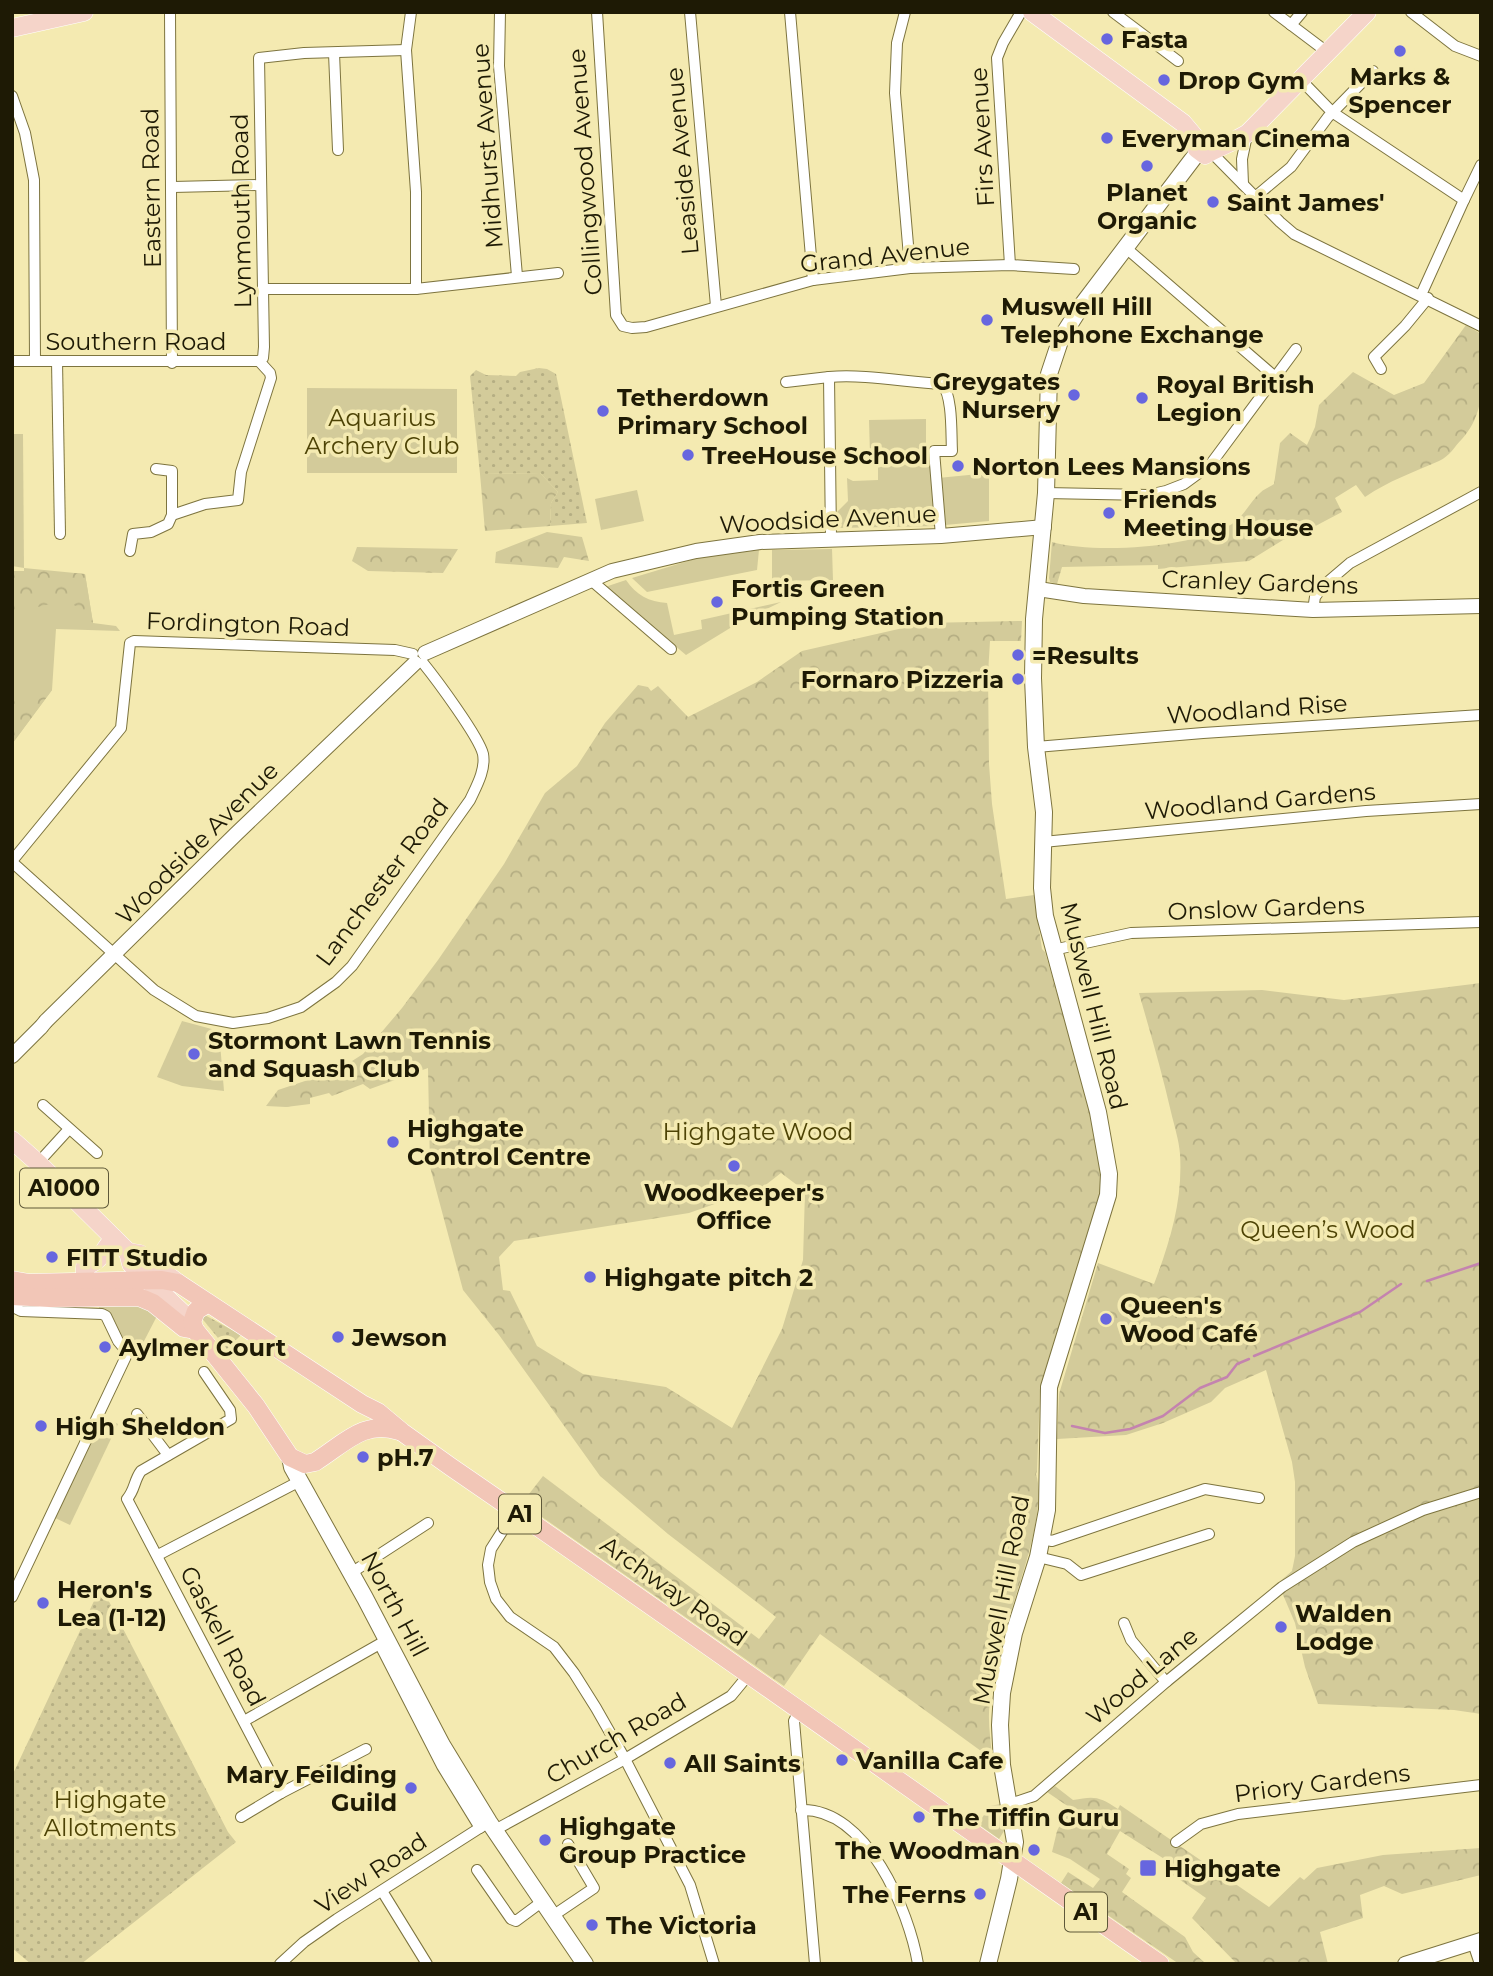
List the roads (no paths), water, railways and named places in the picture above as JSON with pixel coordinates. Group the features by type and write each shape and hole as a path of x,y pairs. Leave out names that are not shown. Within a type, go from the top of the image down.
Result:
{"highway":[{"name":"A1","path":"13,1291 29,1283 149,1279"},
{"name":"Archway Road","path":"149,1279 178,1283 362,1404 379,1412 402,1432 1160,1964"},
{"path":"13,1291 59,1298 139,1297 153,1303 184,1328 193,1326"},
{"path":"208,1303 195,1311 193,1326 256,1406 290,1457 304,1464 308,1473 361,1432 378,1426 402,1432"},
{"path":"361,1432 366,1418 362,1404"}],"main road":[{"path":"12,28 85,12"},
{"path":"1032,12 1183,123 1205,149 1227,145 1248,133 1299,78 1367,12"},
{"name":"Muswell Hill Road","path":"988,1964 1015,1842 1002,1765 1002,1693 1014,1633 1042,1539 1046,1510 1049,1387 1108,1195 1109,1174 1098,1112 1053,950 1043,897 1042,783 1036,747 1033,634 1044,527 1049,374 1061,338 1082,305 1205,149"},
{"name":"A1000","path":"12,1140 128,1252 131,1264 149,1279 193,1326"},
{"name":"A1000","path":"85,1281 85,1266 95,1264 114,1238"},
{"name":"A1000","path":"128,1252 141,1254 178,1283"},
{"name":"North Hill","path":"308,1473 315,1509 351,1573 383,1642 488,1826 554,1915 585,1964"}],"street":[{"name":"Eastern Road","path":"170,12 172,363"},
{"path":"411,12 406,50 416,192 416,289"},
{"name":"Midhurst Avenue","path":"500,12 499,66 517,276"},
{"name":"Collingwood Avenue","path":"597,12 616,315 623,326"},
{"name":"Leaside Avenue","path":"690,12 716,306"},
{"path":"789,12 813,280"},
{"path":"905,12 897,43 895,93 910,268"},
{"name":"Firs Avenue","path":"1010,265 997,58 1021,12"},
{"path":"1113,12 1178,61"},
{"path":"1274,12 1327,52"},
{"path":"1291,24 1302,12"},
{"path":"1411,12 1455,46 1481,56"},
{"path":"338,150 334,53 406,50"},
{"name":"Lynmouth Road","path":"259,361 264,354 264,289 259,58 304,52 334,53"},
{"path":"1255,197 1291,167 1332,113 1373,71"},
{"path":"1299,78 1332,113 1464,200"},
{"path":"12,96 25,132 34,180 35,361"},
{"path":"1243,184 1242,159 1248,133"},
{"path":"1205,149 1294,234 1481,326"},
{"path":"1381,369 1374,357 1405,326 1424,297 1481,164"},
{"path":"173,187 261,185"},
{"path":"1126,248 1274,376"},
{"name":"Grand Avenue","path":"623,326 646,327 813,280 910,268 1010,265 1074,269"},
{"path":"264,289 416,289 558,273"},
{"path":"1046,493 1148,495 1184,484 1210,465 1296,349"},
{"name":"Southern Road","path":"12,361 259,361"},
{"path":"57,361 60,534"},
{"path":"172,515 205,504 238,500 241,472 271,378 259,361"},
{"path":"829,377 831,538"},
{"path":"786,382 860,377 942,384 946,389 952,451 934,451 941,536"},
{"path":"130,551 133,534 151,532 168,524 172,515 172,471 156,469"},
{"path":"1313,610 1315,597 1323,586 1350,563 1481,492"},
{"name":"Woodside Avenue","path":"12,1056 236,834 419,658 479,628 629,565 696,551 760,542 941,536 1044,527"},
{"path":"592,581 671,649"},
{"name":"Cranley Gardens","path":"1038,589 1084,596 1313,610 1481,606"},
{"name":"Fordington Road","path":"116,954 12,862 121,727 130,643 134,641 395,650 419,658"},
{"name":"Lanchester Road","path":"116,954 154,990 195,1016 233,1023 268,1018 301,1007 336,982 352,965 470,800 483,769 483,753 470,730 419,658"},
{"name":"Woodland Rise","path":"1036,747 1215,732 1481,715"},
{"name":"Woodland Gardens","path":"1043,842 1366,811 1481,804"},
{"name":"Onslow Gardens","path":"1053,950 1131,933 1481,922"},
{"path":"43,1105 97,1153"},
{"path":"38,1163 69,1129"},
{"path":"12,1597 128,1350 118,1341 106,1316 22,1311 15,1308 13,1291"},
{"path":"137,1414 168,1455 231,1419 230,1410 204,1373"},
{"name":"Gaskell Road","path":"168,1455 141,1471 137,1476 134,1491 127,1499 281,1793"},
{"path":"158,1555 308,1473"},
{"path":"1042,1539 1052,1541 1205,1489 1259,1499"},
{"name":"Wood Lane","path":"1010,1804 1034,1796 1166,1682 1282,1587 1353,1542 1423,1510 1481,1492"},
{"path":"515,1511 491,1549 488,1565 490,1583 496,1599 510,1617 554,1647 574,1673 625,1759 690,1885 714,1964"},
{"path":"351,1573 428,1523"},
{"path":"1038,1557 1067,1564 1081,1575 1209,1534"},
{"path":"1124,1623 1131,1640 1166,1682"},
{"path":"244,1721 383,1642"},
{"name":"Church Road","path":"488,1826 625,1759 731,1696 750,1674"},
{"path":"800,1709 794,1721 815,1964"},
{"path":"241,1817 366,1749"},
{"name":"Priory Gardens","path":"1176,1842 1201,1824 1238,1814 1481,1786"},
{"path":"801,1810 816,1811 848,1829 881,1866 904,1910 918,1964"},
{"name":"View Road","path":"280,1964 304,1942 488,1826"},
{"path":"554,1915 594,1888 568,1844"},
{"path":"477,1870 511,1919 516,1921 543,1901"},
{"path":"383,1891 427,1964"},
{"path":"1405,1964 1477,1942 1480,1964"}],"waterway":[{"path":"1427,1281 1481,1263"},
{"path":"1254,1356 1360,1312 1401,1284"},
{"path":"1072,1426 1105,1433 1130,1429 1163,1416 1200,1388 1227,1377 1237,1364 1249,1359"}],"place":[{"name":"Fasta","path":"1107,39"},
{"name":"Marks & Spencer","path":"1400,51"},
{"name":"Drop Gym","path":"1164,80"},
{"name":"Everyman Cinema","path":"1107,138"},
{"name":"Planet Organic","path":"1147,166"},
{"name":"Saint James'","path":"1213,202"},
{"name":"Muswell Hill Telephone Exchange","path":"987,320"},
{"name":"Greygates Nursery","path":"1074,395"},
{"name":"Royal British Legion","path":"1142,398"},
{"name":"Tetherdown Primary School","path":"603,411"},
{"name":"TreeHouse School","path":"688,455"},
{"name":"Norton Lees Mansions","path":"958,466"},
{"name":"Friends Meeting House","path":"1109,513"},
{"name":"Fortis Green Pumping Station","path":"717,602"},
{"name":"=Results","path":"1018,655"},
{"name":"Fornaro Pizzeria","path":"1018,679"},
{"name":"Stormont Lawn Tennis and Squash Club","path":"194,1054"},
{"name":"Highgate Control Centre","path":"393,1142"},
{"name":"Woodkeeper's Office","path":"734,1166"},
{"name":"FITT Studio","path":"52,1257"},
{"name":"Highgate pitch 2","path":"590,1277"},
{"name":"Queen's Wood Café","path":"1106,1319"},
{"name":"Jewson","path":"338,1337"},
{"name":"Aylmer Court","path":"105,1347"},
{"name":"High Sheldon","path":"41,1426"},
{"name":"pH.7","path":"363,1457"},
{"name":"Heron's Lea (1-12)","path":"43,1603"},
{"name":"Walden Lodge","path":"1281,1627"},
{"name":"Vanilla Cafe","path":"842,1760"},
{"name":"All Saints","path":"670,1763"},
{"name":"Mary Feilding Guild","path":"411,1788"},
{"name":"The Tiffin Guru","path":"919,1817"},
{"name":"Highgate Group Practice","path":"545,1840"},
{"name":"The Woodman","path":"1034,1850"},
{"name":"Highgate","path":"1148,1868"},
{"name":"The Ferns","path":"980,1894"},
{"name":"The Victoria","path":"592,1925"}],"park label":[{"name":"Aquarius Archery Club","path":"382,431"},
{"name":"Highgate Wood","path":"758,1131"},
{"name":"Queen’s Wood","path":"1328,1229"},
{"name":"Highgate Allotments","path":"110,1813"}]}
